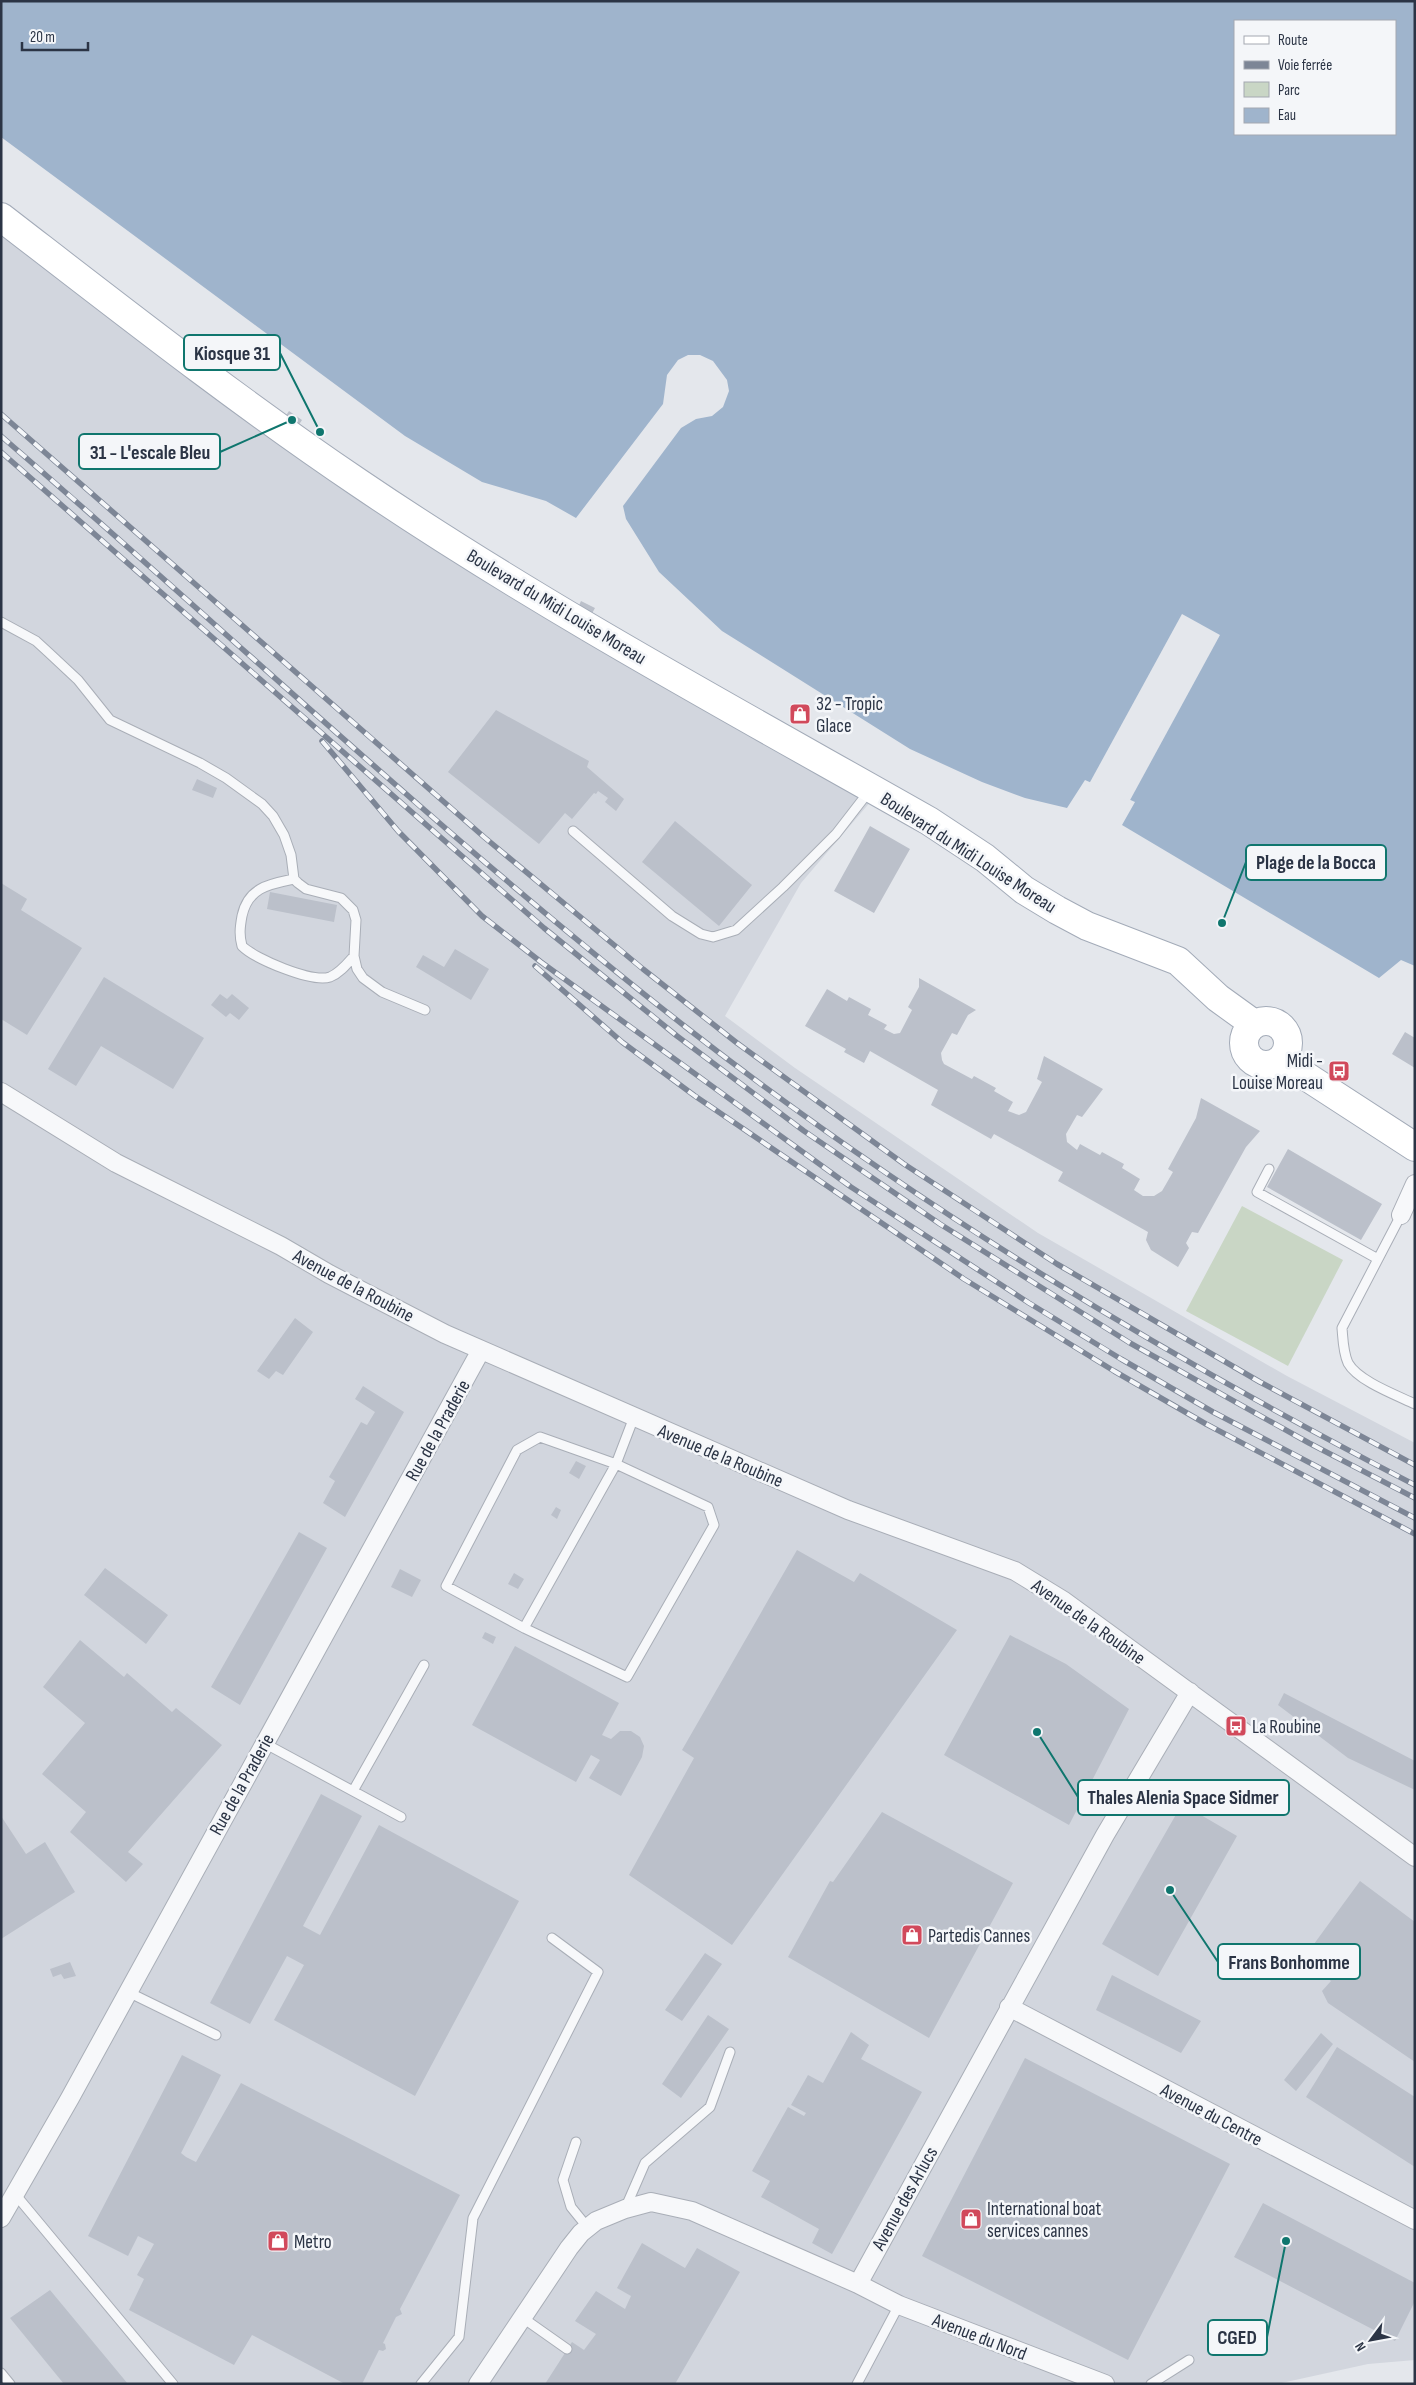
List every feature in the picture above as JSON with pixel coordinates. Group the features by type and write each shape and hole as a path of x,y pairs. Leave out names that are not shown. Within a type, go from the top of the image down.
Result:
{"main road":[{"name":"Boulevard du Midi Louise Moreau","path":"1,217 192,364 359,483 561,610 872,788 961,842 985,858 1024,890 1057,910 1087,926 1142,947 1168,975 1238,1030 1249,1031 1244,1049 1252,1062 1267,1066 1285,1052"},
{"path":"1249,1031 1261,1021 1277,1024 1283,1029 1285,1052 1415,1147"},
{"path":"1285,1052 1295,1054 1415,1136"}],"street":[{"name":"Avenue de la Roubine","path":"1,1092 116,1163 281,1246 329,1274 445,1334 848,1510 1015,1571 1064,1601 1415,1857"},
{"path":"1408,1212 1415,1184"},
{"name":"Rue de la Praderie","path":"1,2218 128,1992 481,1350"},
{"name":"Avenue des Arlucs","path":"858,2284 1105,1835 1190,1692"},
{"name":"Avenue du Centre","path":"1009,2008 1415,2220"},
{"path":"478,2384 569,2248 588,2228 596,2221 625,2209 651,2202 692,2211 858,2284"},
{"name":"Avenue du Nord","path":"858,2284 899,2305 1105,2384"}],"lane":[{"path":"1,622 36,641 78,680 110,720 200,763 226,778 262,804 284,835 291,855 294,879 306,889 341,898 348,902 353,910 356,920 354,956 357,969 371,986 425,1010"},
{"path":"573,830 672,916 701,934 713,937 736,930 783,887 836,834 872,788"},
{"path":"294,879 269,884 251,894 243,911 239,929 242,946 256,957 321,978 338,972 354,956"},
{"path":"1269,1168 1257,1192 1378,1259"},
{"path":"1408,1212 1378,1259 1342,1328 1343,1346 1348,1362 1357,1374 1415,1404"},
{"path":"524,1628 616,1464 634,1417"},
{"path":"540,1437 616,1464 708,1508 714,1525 627,1677 524,1628 446,1586 517,1450 540,1437"},
{"path":"353,1791 424,1665"},
{"path":"264,1742 401,1817"},
{"path":"421,2384 459,2337 473,2218 598,1972 552,1938"},
{"path":"128,1992 216,2035"},
{"path":"625,2209 645,2163 710,2107 730,2052"},
{"path":"576,2142 563,2180 571,2207 588,2228"},
{"path":"15,2194 173,2384"},
{"path":"858,2384 899,2305"},
{"path":"523,2318 568,2349"},
{"path":"1151,2384 1188,2360"},
{"path":"1,2373 10,2384"}],"shaded area":[{"name":"La Roubine","path":"1,230 185,374 872,800 801,883 725,1016 795,1068 1038,1233 1287,1376 1415,1443 1415,2360 1368,2364 1277,2384 1,2384"}],"green space":[{"path":"1242,1206 1343,1260 1288,1366 1186,1311"}],"water":[{"path":"1,1 1415,1 1415,966 1401,960 1379,978 1122,825 1135,802 1085,780 1067,808 1025,798 982,782 910,749 722,631 659,572 626,519 623,506 681,428 696,419 712,416 723,407 729,391 727,380 713,361 700,355 688,355 678,360 667,375 663,404 576,518 546,501 482,482 405,436 1,137"}],"pier":[{"path":"1182,614 1220,635 1129,802 1089,784"}],"building":[{"path":"289,411 302,420 296,429 283,420"},
{"path":"581,601 595,608 590,617 577,610"},
{"name":"32 - Tropic Glace","path":"796,706 809,713 804,722 791,715"},
{"path":"496,710 589,761 587,767 624,799 616,811 605,802 608,798 598,791 596,794 594,793 572,819 565,813 539,844 448,772"},
{"path":"197,779 217,788 213,798 192,790"},
{"path":"675,821 752,885 719,926 642,862"},
{"path":"870,826 910,849 874,913 834,891"},
{"path":"1,883 27,899 21,910 82,948 27,1035 1,1019"},
{"path":"270,892 337,905 334,922 267,909"},
{"path":"455,949 489,969 471,1000 416,967 423,955 444,967"},
{"path":"104,977 204,1038 173,1089 101,1046 76,1086 48,1069"},
{"path":"919,978 976,1010 968,1015 957,1035 952,1033 941,1053 942,1060 944,1064 972,1079 974,1076 996,1088 994,1091 1013,1102 1008,1111 1019,1115 1026,1112 1042,1082 1037,1079 1044,1056 1103,1089 1082,1117 1077,1115 1066,1134 1067,1142 1077,1150 1080,1144 1100,1155 1102,1152 1124,1164 1122,1168 1140,1179 1134,1190 1143,1196 1154,1196 1162,1191 1173,1172 1168,1169 1196,1118 1201,1098 1260,1131 1246,1147 1198,1233 1192,1232 1186,1243 1189,1248 1178,1267 1151,1250 1146,1240 1148,1232 1058,1181 1063,1172 994,1134 991,1139 931,1105 938,1090 870,1051 864,1063 844,1052 846,1049 805,1026 827,989 847,1001 849,997 871,1009 868,1015 887,1025 884,1029 894,1034 900,1033 912,1010 908,1007 919,987"},
{"path":"220,994 227,999 232,994 249,1008 239,1020 230,1013 226,1017 211,1005"},
{"path":"1405,1032 1415,1038 1415,1068 1392,1054"},
{"path":"1288,1149 1382,1204 1361,1240 1267,1187"},
{"path":"295,1318 313,1332 283,1375 276,1371 269,1379 257,1371"},
{"path":"363,1386 404,1412 345,1517 323,1503 335,1481 329,1477 361,1422 367,1425 375,1412 355,1399"},
{"path":"576,1461 586,1466 579,1479 569,1473"},
{"path":"556,1507 561,1510 557,1519 551,1515"},
{"path":"299,1532 327,1548 240,1705 211,1687"},
{"path":"797,1550 854,1582 860,1573 957,1630 732,1945 629,1875 694,1758 682,1750"},
{"path":"105,1568 168,1615 146,1644 84,1595"},
{"path":"400,1569 421,1580 412,1597 391,1587"},
{"path":"514,1573 524,1579 518,1589 508,1584"},
{"path":"485,1632 496,1637 493,1644 482,1638"},
{"path":"1010,1635 1066,1664 1129,1709 1069,1825 944,1755"},
{"path":"80,1640 124,1677 127,1673 172,1712 176,1708 222,1745 128,1852 143,1864 126,1882 70,1832 86,1812 42,1774 85,1723 43,1687"},
{"path":"515,1646 619,1703 602,1735 611,1739 620,1731 631,1731 640,1737 644,1746 642,1757 621,1796 589,1778 600,1760 591,1755 576,1782 472,1725"},
{"path":"1284,1693 1415,1761 1415,1790 1348,1758 1278,1705"},
{"path":"321,1794 362,1816 303,1926 320,1935 379,1825 519,1901 415,2096 274,2020 304,1965 287,1956 250,2024 210,2003"},
{"path":"1182,1804 1237,1836 1158,1976 1102,1944"},
{"path":"882,1812 1013,1883 929,2038 788,1957 830,1881 833,1882"},
{"path":"1,1816 26,1854 45,1842 75,1892 1,1939"},
{"path":"1360,1881 1415,1922 1415,2062 1328,2003 1322,1991 1331,1981 1303,1959"},
{"path":"705,1953 722,1964 682,2021 665,2010"},
{"path":"70,1962 76,1976 64,1979 61,1974 53,1977 50,1969"},
{"path":"1112,1975 1201,2021 1181,2053 1096,2010"},
{"path":"708,2015 729,2029 681,2098 662,2084"},
{"path":"851,2032 869,2045 861,2059 922,2092 832,2254 812,2243 819,2229 761,2197 770,2181 752,2171 788,2107 804,2116 806,2113 791,2105 808,2075 823,2083"},
{"path":"1321,2033 1333,2044 1296,2091 1284,2080"},
{"path":"1337,2047 1415,2097 1415,2167 1306,2097"},
{"path":"182,2055 221,2075 181,2153 186,2157 196,2162 241,2083 460,2195 400,2309 402,2314 396,2317 383,2343 386,2349 383,2351 379,2350 362,2384 345,2384 252,2335 234,2365 129,2310 144,2279 137,2275 154,2244 138,2236 128,2256 88,2236"},
{"path":"1025,2058 1230,2164 1128,2360 922,2256"},
{"path":"1263,2203 1415,2283 1415,2301 1395,2341 1234,2257"},
{"path":"642,2243 685,2268 697,2248 740,2272 675,2384 545,2384 572,2342 584,2350 596,2334 575,2321 596,2291 625,2309 631,2296 617,2288"},
{"path":"50,2290 128,2384 64,2384 10,2318"}],"railway":[{"path":"1,414 484,837 643,969 737,1043 904,1164 1057,1264 1260,1382 1415,1465"},
{"path":"1,436 511,885 687,1028 773,1093 861,1156 950,1216 1040,1273 1226,1383 1415,1485"},
{"path":"1,452 544,928 677,1036 804,1131 940,1224 1130,1343 1309,1443 1415,1498"},
{"path":"322,741 398,831 482,916 541,962 851,1187 1029,1303 1121,1359 1213,1412 1415,1518"},
{"path":"535,966 622,1042 695,1096 964,1279 1114,1371 1206,1424 1415,1534"}],"place":[{"name":"31 - L'escale Bleu","path":"292,420"},
{"name":"Kiosque 31","path":"320,432"},
{"name":"32 - Tropic Glace","path":"800,714"},
{"name":"Plage de la Bocca","path":"1222,923"},
{"name":"Midi - Louise Moreau","path":"1339,1071"},
{"name":"La Roubine","path":"1236,1726"},
{"name":"Thales Alenia Space Sidmer","path":"1037,1732"},
{"name":"Frans Bonhomme","path":"1170,1890"},
{"name":"Partedis Cannes","path":"912,1935"},
{"name":"International boat services cannes","path":"971,2219"},
{"name":"Metro","path":"278,2241"},
{"name":"CGED","path":"1286,2241"}]}
